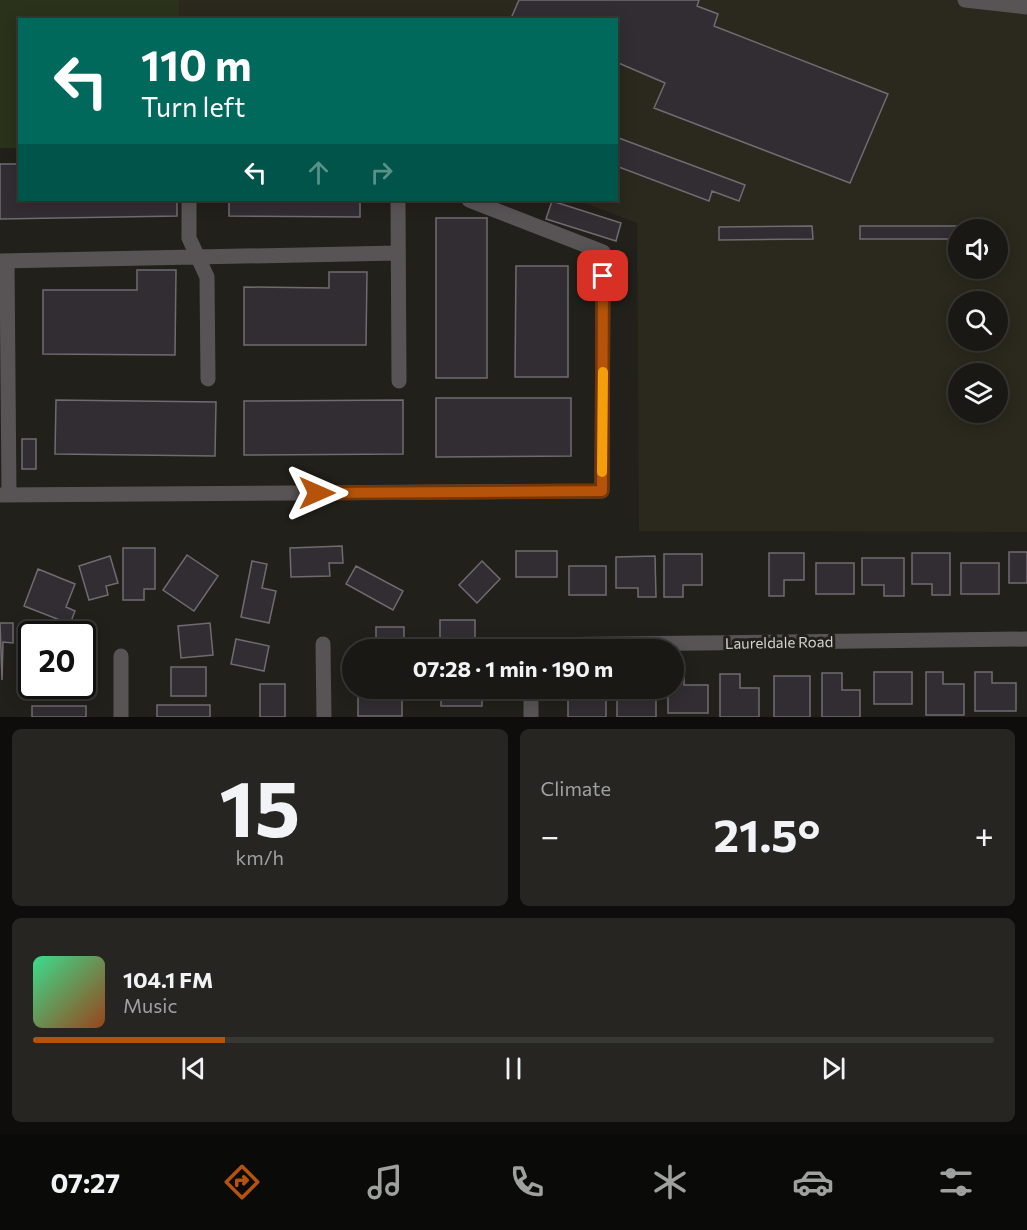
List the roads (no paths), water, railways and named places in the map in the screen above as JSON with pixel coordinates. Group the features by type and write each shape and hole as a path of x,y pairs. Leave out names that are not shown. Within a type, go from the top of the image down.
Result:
{"street":[{"path":"965,0 1027,7"},
{"path":"189,201 189,238 207,278 207,380"},
{"path":"398,201 399,381"},
{"path":"398,254 198,255 4,261 5,495 602,491 603,252 472,201"},
{"name":"Laureldale Road","path":"684,645 1027,639"},
{"path":"323,644 324,717"},
{"path":"121,656 121,717"},
{"path":"531,699 531,717"}]}
